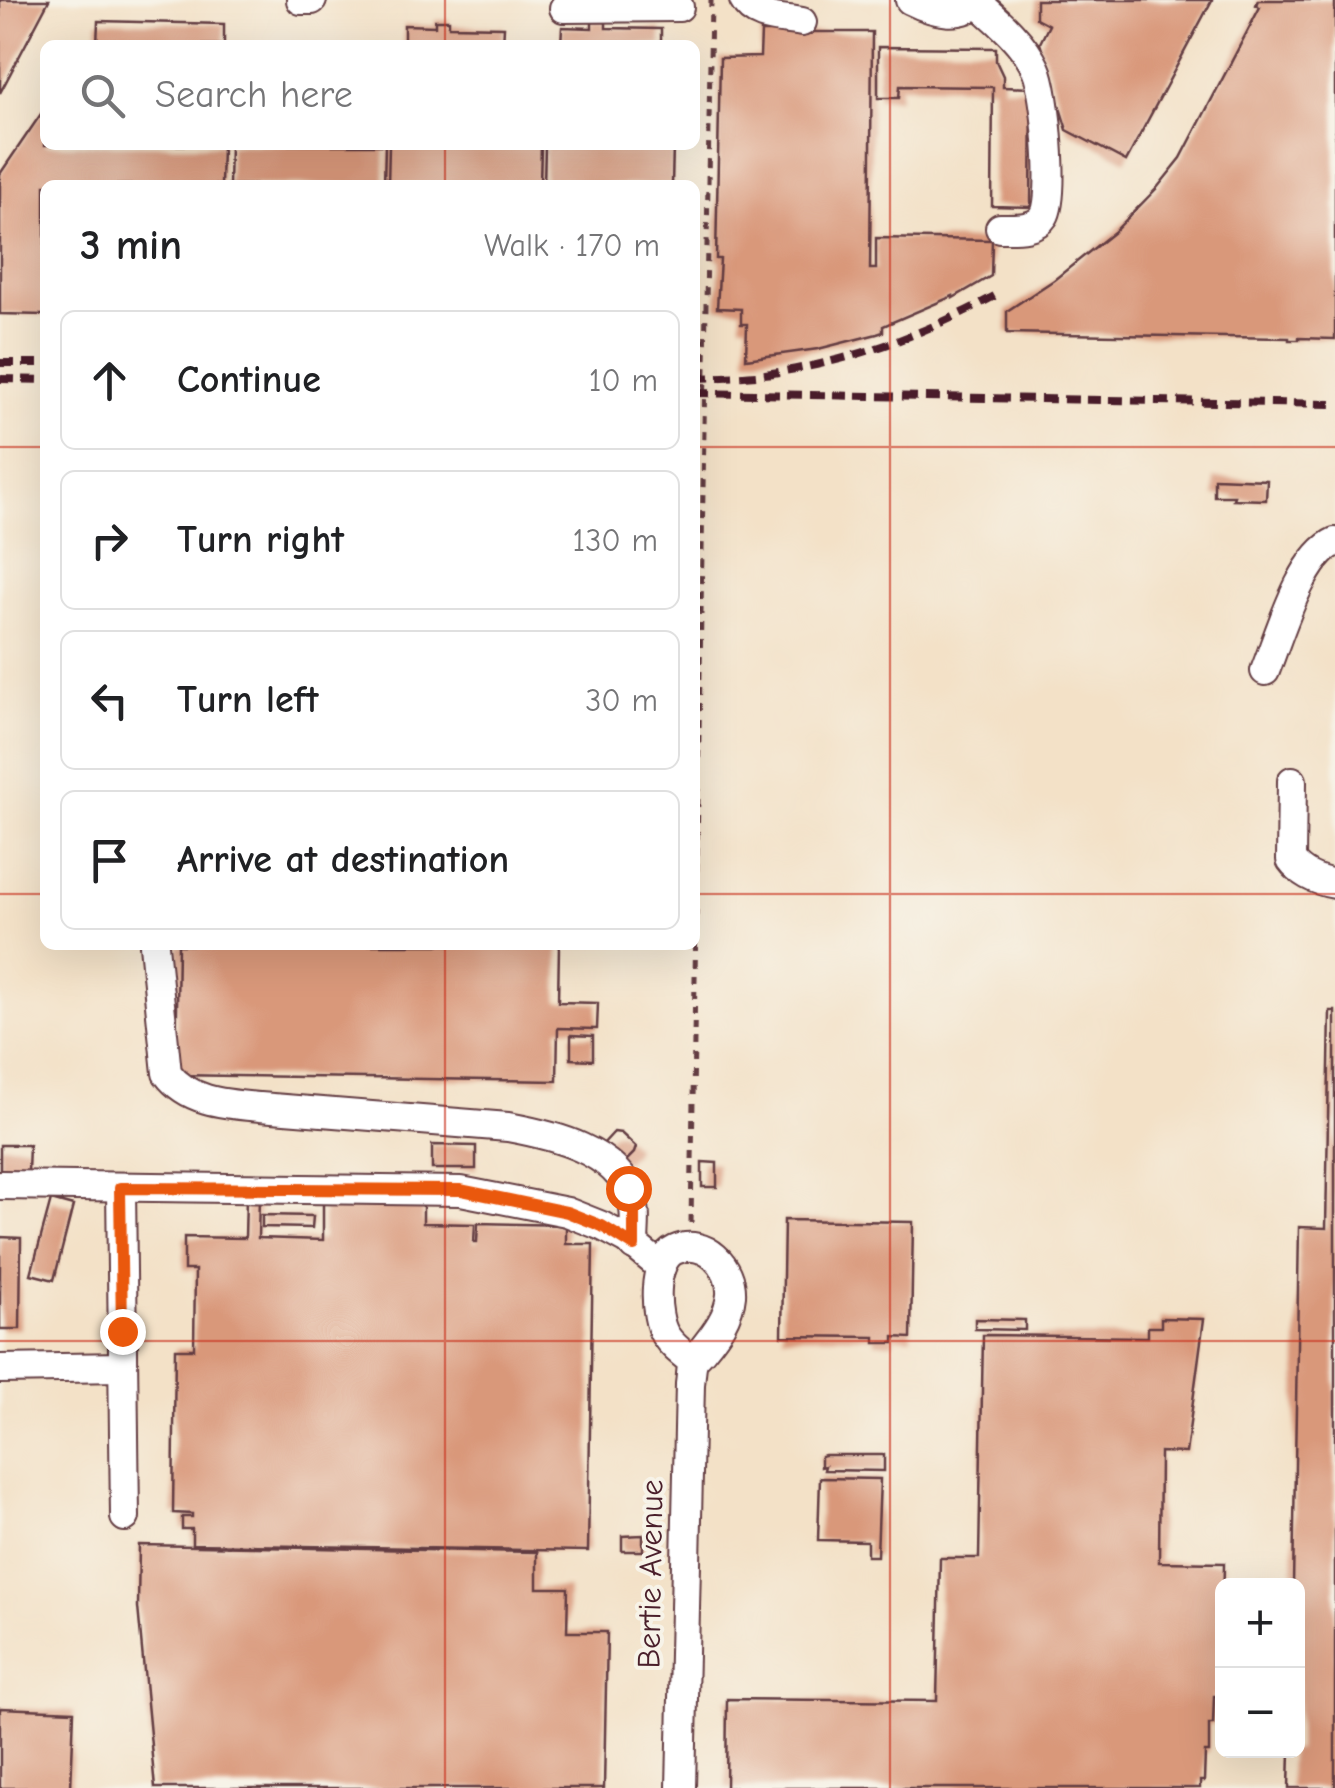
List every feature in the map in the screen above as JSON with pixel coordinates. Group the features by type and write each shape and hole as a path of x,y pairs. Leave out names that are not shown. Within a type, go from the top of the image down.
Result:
{"street":[{"path":"302,0 312,0"},
{"path":"744,0 754,14 802,22"},
{"path":"910,0 937,11 954,12 980,2 1022,47 1036,69 1048,134 1048,203 1045,215 1037,223 1000,228"},
{"path":"564,8 674,11"},
{"path":"1265,671 1306,570 1319,553 1335,542"},
{"path":"1292,781 1291,860 1312,877 1335,884"},
{"path":"154,950 165,1064 180,1088 232,1104 508,1128 542,1133 571,1143 610,1165 621,1177 632,1198 634,1246"},
{"path":"0,1185 461,1190 567,1212 602,1226 661,1267"},
{"path":"120,1188 125,1516"},
{"path":"690,1246 720,1260 728,1275 731,1293 723,1322 693,1362 666,1338 661,1326 656,1281 661,1267 674,1250 690,1246"},
{"name":"Bertie Avenue","path":"681,1788 693,1362"},
{"path":"0,1369 123,1367"}],"path":[{"path":"700,653 711,0"},
{"path":"690,1246 695,950"}],"building":[{"path":"0,0 49,0 0,93"},
{"path":"1036,0 1212,0 1126,161 1067,130 1040,43 1049,25 1036,18"},
{"path":"1258,0 1335,0 1335,339 1007,333 1007,311 1114,232 1181,158 1260,7 1256,5"},
{"path":"435,20 449,20 449,26 504,27 503,40 404,40 404,25 435,26"},
{"path":"98,21 224,24 224,40 97,40"},
{"path":"592,22 606,22 606,28 661,29 661,40 561,40 562,27 592,28"},
{"path":"761,32 872,32 870,269 876,269 876,238 992,240 991,276 953,298 883,326 883,332 818,349 746,359 747,324 741,324 741,309 717,308 720,58 760,57"},
{"path":"878,47 996,48 1003,87 1032,88 1031,207 992,206 993,87 900,86 899,98 878,98"},
{"path":"40,115 40,150 222,150 221,180 40,180 40,315 0,314 0,174"},
{"path":"230,150 385,150 384,180 229,180"},
{"path":"389,150 541,150 540,180 388,180"},
{"path":"545,150 673,150 672,180 544,180"},
{"path":"1214,478 1267,480 1266,500 1214,496"},
{"path":"178,950 559,950 558,1002 598,1003 597,1029 558,1028 557,1081 176,1075"},
{"path":"1330,1011 1335,1011 1335,1788 1289,1788 1290,1758 1305,1758 1305,1578 1293,1578 1299,1227 1326,1228"},
{"path":"571,1035 593,1036 593,1060 571,1059"},
{"path":"614,1132 621,1133 636,1147 625,1162 602,1145"},
{"path":"0,1145 29,1145 28,1172 0,1171"},
{"path":"432,1145 476,1146 476,1169 432,1169"},
{"path":"702,1162 717,1163 717,1187 702,1187"},
{"path":"246,1197 259,1197 258,1238 323,1240 323,1203 423,1204 423,1223 475,1224 474,1242 478,1223 566,1225 566,1244 593,1244 588,1551 192,1544 192,1529 182,1529 182,1517 192,1514 173,1513 175,1349 194,1349 195,1270 184,1270 184,1237 245,1238"},
{"path":"51,1200 73,1206 54,1280 31,1274"},
{"path":"262,1215 313,1216 312,1228 262,1227"},
{"path":"784,1220 913,1222 911,1338 894,1337 894,1343 875,1343 875,1337 782,1336"},
{"path":"0,1237 21,1238 20,1329 0,1329"},
{"path":"1161,1318 1204,1319 1186,1453 1160,1452 1159,1562 1224,1563 1224,1578 1215,1578 1213,1724 1209,1724 1209,1752 1205,1752 1200,1788 726,1788 727,1699 937,1701 940,1558 979,1558 983,1335 1148,1337 1148,1327 1161,1327"},
{"path":"975,1319 1025,1320 1025,1330 975,1329"},
{"path":"884,1455 884,1471 824,1470 821,1456"},
{"path":"820,1478 880,1479 877,1556 867,1556 867,1541 818,1540"},
{"path":"643,1535 643,1551 622,1551 622,1536"},
{"path":"139,1545 537,1552 537,1588 568,1588 567,1632 607,1632 604,1788 155,1788 138,1607"},
{"path":"0,1708 74,1711 71,1788 0,1788"}],"railway":[{"path":"700,378 757,375 852,356 912,335 1000,293"},
{"path":"0,363 40,363"},
{"path":"0,379 40,380"},
{"path":"700,393 1335,404"}],"route":[{"path":"122,1331 120,1188 461,1190 567,1212 602,1226 634,1246 634,1206 628,1188"}]}
